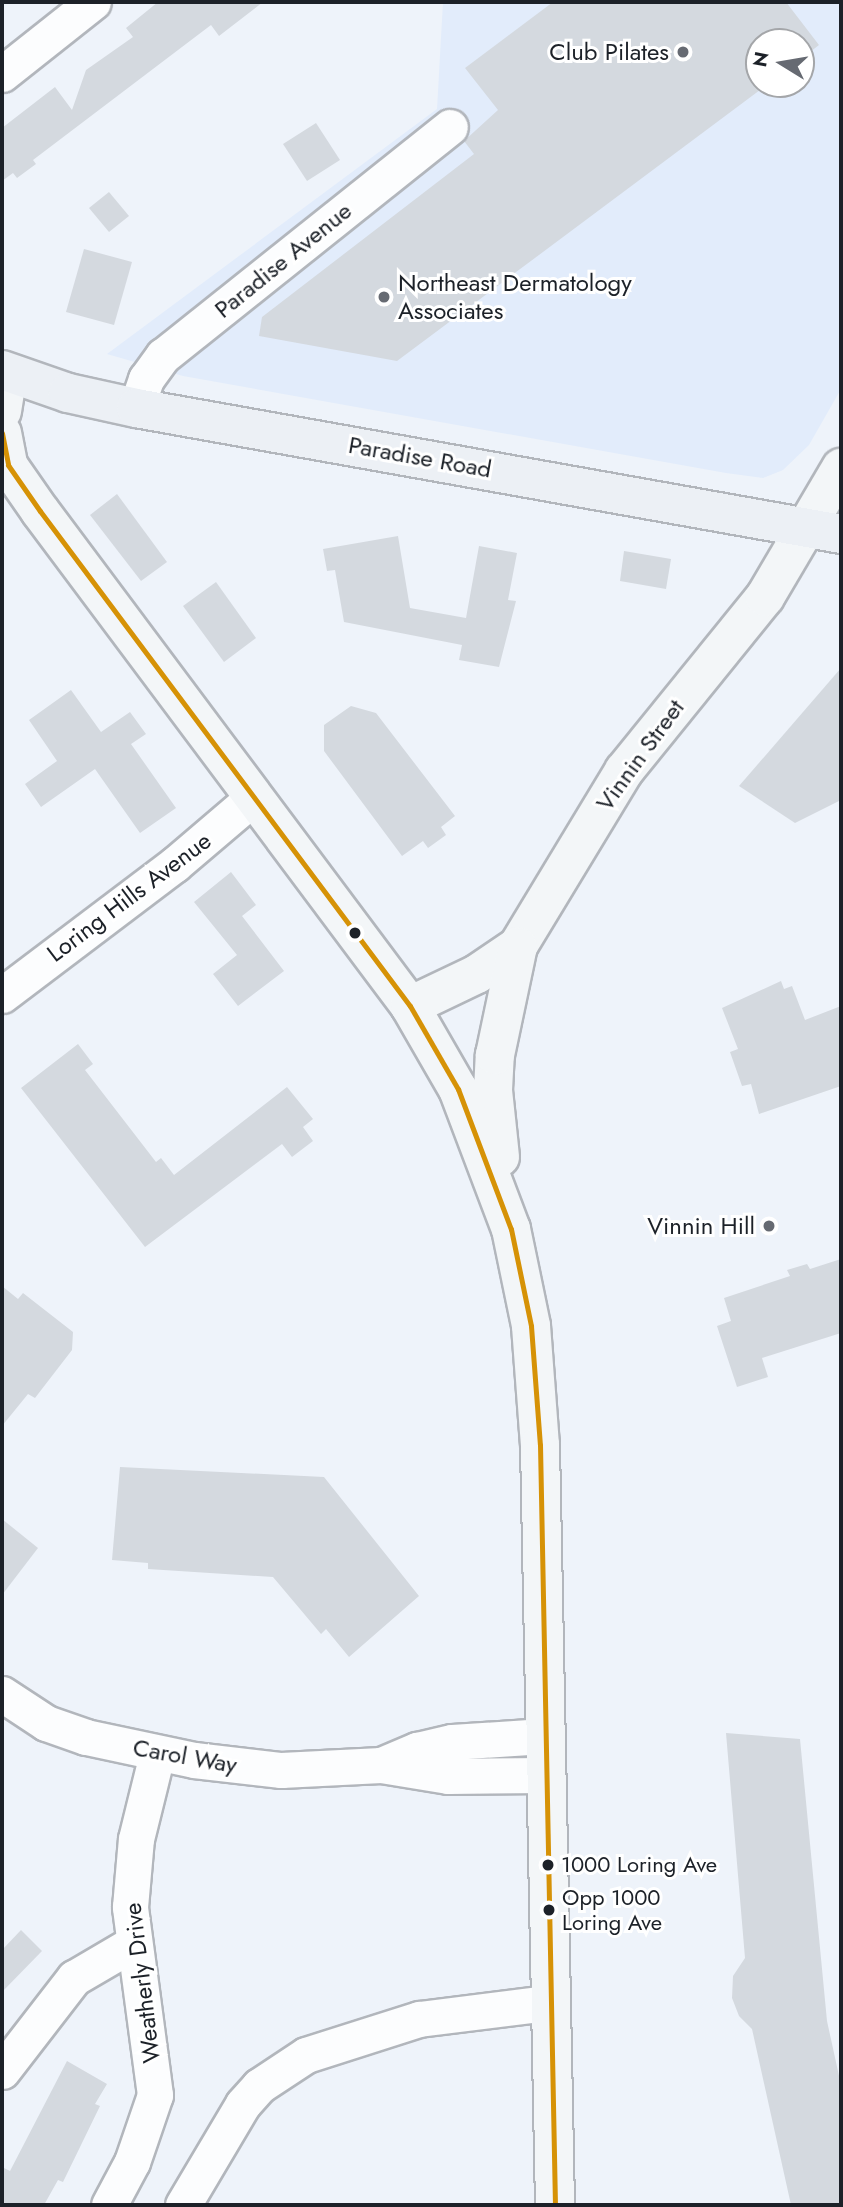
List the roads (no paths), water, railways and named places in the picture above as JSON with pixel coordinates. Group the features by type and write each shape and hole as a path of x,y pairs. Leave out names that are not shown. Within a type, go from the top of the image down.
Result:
{"highway":[{"name":"Paradise Road","path":"5,371 68,393 136,408 824,531"}],"main road":[{"path":"2,411 5,371"},
{"path":"2,433 8,465 410,1006 458,1089 511,1229"},
{"name":"Vinnin Street","path":"410,1006 477,974 518,946 624,771 765,597 824,531 841,468"},
{"path":"518,946 499,1032 493,1090 511,1229 531,1326 537,1393 548,2003 555,2205"}],"street":[{"path":"2,74 93,2"},
{"name":"Paradise Avenue","path":"136,408 146,379 163,356 450,127"},
{"name":"Loring Hills Avenue","path":"2,995 254,797"},
{"name":"Carol Way","path":"2,1694 46,1723 157,1754 281,1770 381,1765 448,1776 545,1775"},
{"name":"Carol Way","path":"381,1765 452,1742 544,1736"},
{"name":"Weatherly Drive","path":"108,2205 132,2162 155,2095 134,1943 131,1872 157,1754"},
{"path":"2,2071 74,1978 134,1943"},
{"path":"183,2205 243,2104 259,2086 306,2055 419,2019 548,2003"}],"place":[{"name":"Club Pilates","path":"683,52"},
{"name":"Northeast Dermatology Associates","path":"384,297"},
{"name":"Vinnin Hill","path":"769,1226"},
{"name":"1000 Loring Ave","path":"548,1865"},
{"name":"Opp 1000 Loring Ave","path":"549,1910"}]}
